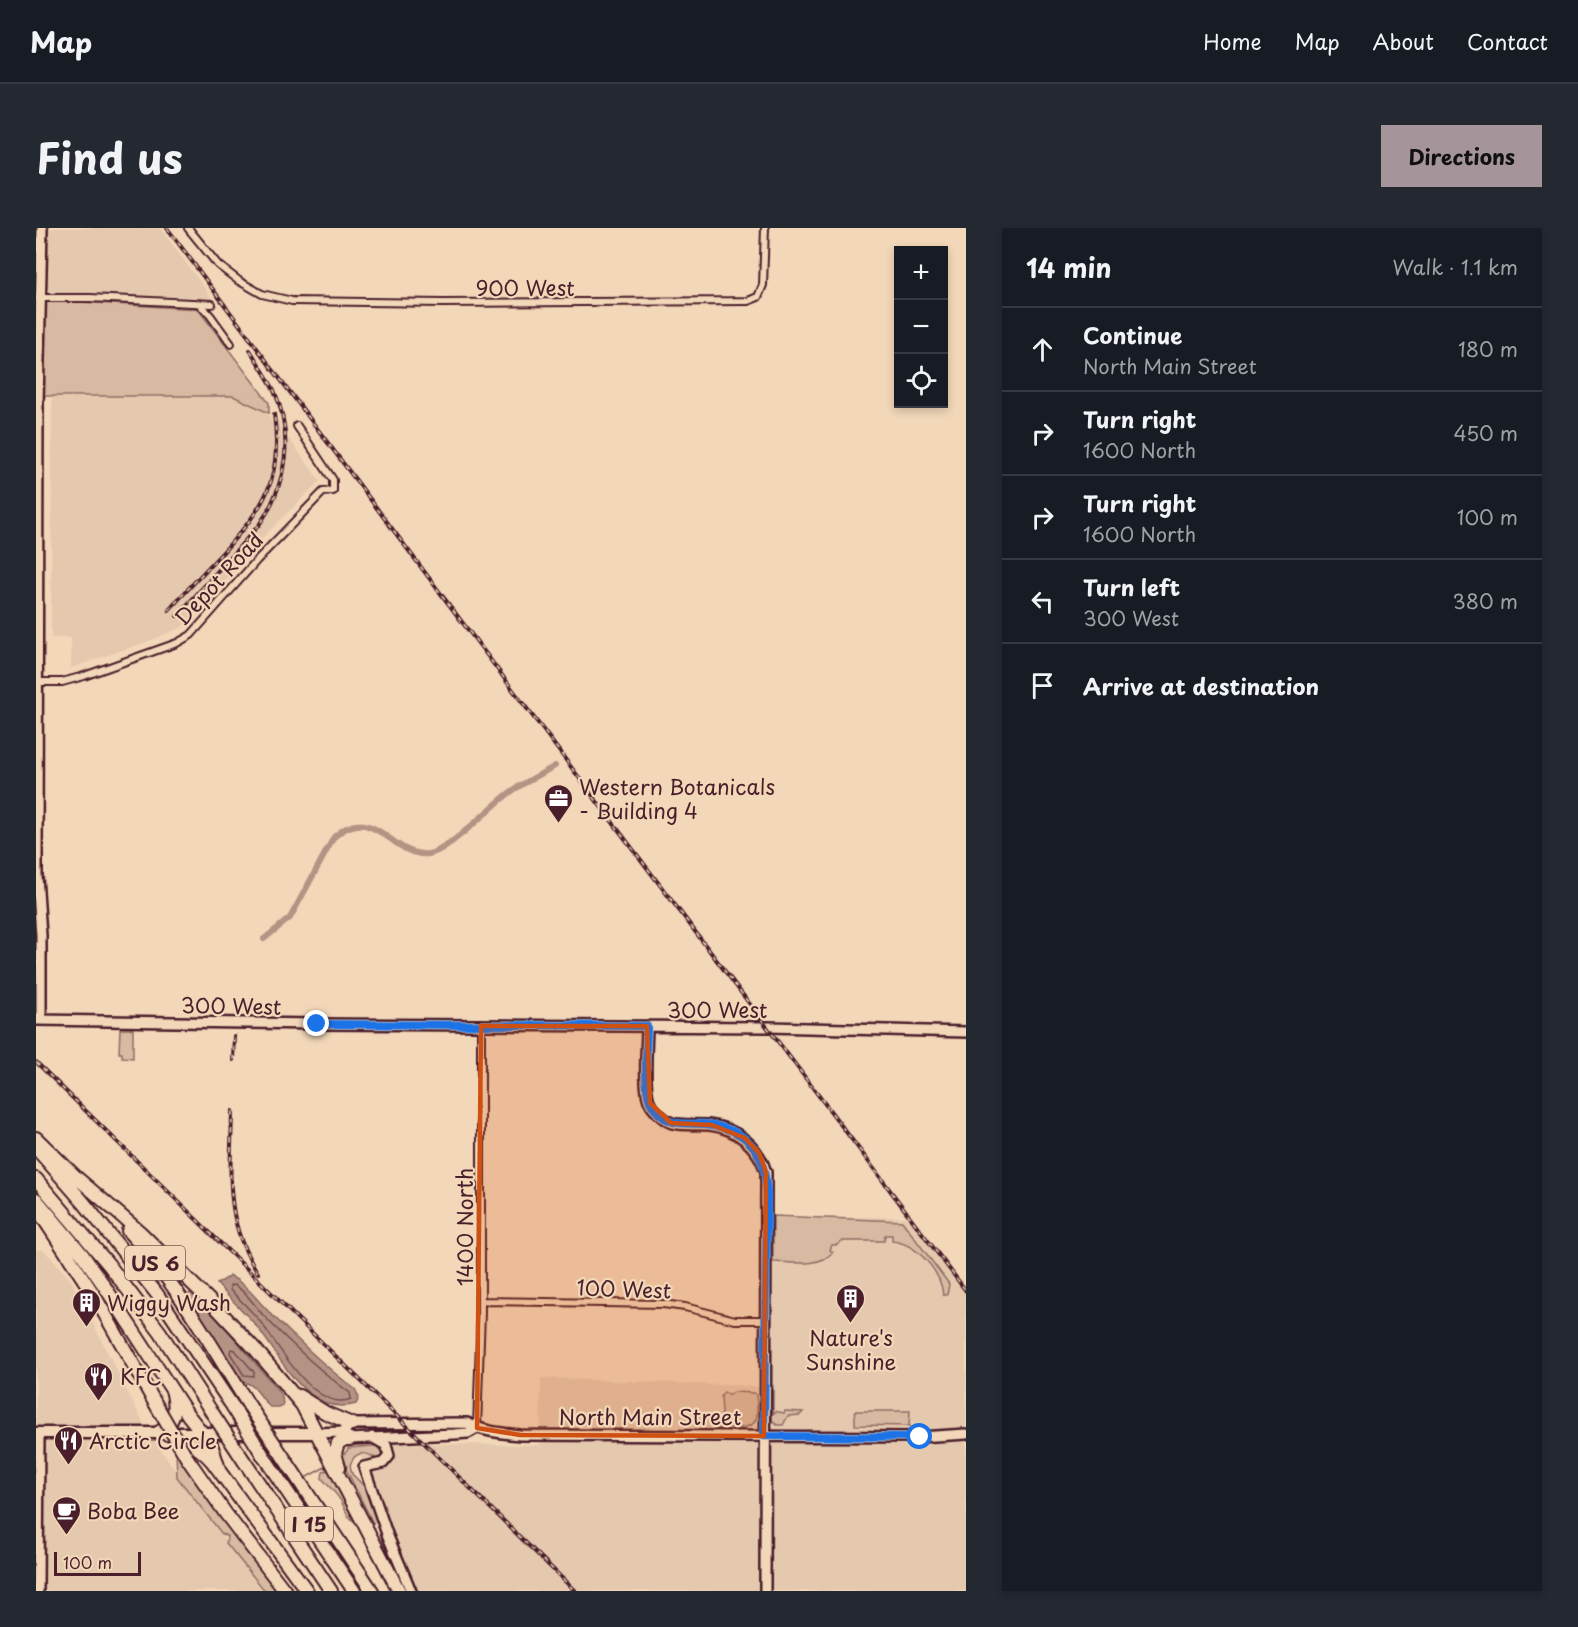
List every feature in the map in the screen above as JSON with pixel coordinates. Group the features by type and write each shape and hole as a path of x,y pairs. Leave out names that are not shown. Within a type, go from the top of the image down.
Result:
{"highway":[{"name":"US 6","path":"36,1138 131,1235 159,1268 372,1591"},
{"name":"I 15","path":"36,1148 84,1203 157,1294 354,1591"},
{"path":"76,1177 140,1232 212,1303 256,1350 305,1410 399,1591"},
{"name":"I 15","path":"36,1179 109,1264 154,1323 332,1591"},
{"path":"36,1199 82,1254 211,1444 219,1469"},
{"path":"36,1208 94,1295 187,1458 225,1514 285,1591"},
{"path":"159,1432 170,1424 174,1414 174,1398 170,1386"},
{"path":"286,1386 326,1413 348,1432 345,1439 338,1443 335,1453 346,1488"},
{"path":"159,1432 180,1438 196,1446 219,1469 307,1591"}],"main road":[{"name":"North Main Street","path":"37,1433 316,1432"}],"street":[{"path":"38,1020 41,935 37,900 38,298 42,228"},
{"name":"900 West","path":"188,228 218,265 239,281 262,294 292,301 736,303 758,297 762,290 765,228"},
{"path":"38,298 212,304"},
{"path":"199,304 231,344"},
{"name":"Depot Road","path":"39,682 62,682 84,676 177,643 196,631 257,560 323,492 333,491 333,480 297,426"},
{"name":"300 West","path":"38,1020 481,1026 777,1027 966,1032"},
{"name":"1400 North","path":"477,1428 481,1301 481,1026"},
{"path":"647,1026 647,1092 650,1103 658,1113 671,1123 712,1125 745,1138 759,1153 763,1163 767,1194 765,1591"},
{"name":"100 West","path":"481,1301 663,1304 685,1307 735,1320 765,1320"},
{"name":"North Main Street","path":"316,1432 348,1432 467,1423 477,1428 520,1435 929,1437 966,1434"},
{"name":"North Main Street","path":"348,1432 372,1437 468,1433 477,1428"},
{"path":"37,1433 38,1591"},
{"path":"372,1437 386,1445 389,1456 383,1463 364,1467 387,1534 411,1591"}],"highlighted area":[{"path":"481,1026 647,1026 650,1103 671,1123 712,1125 745,1138 759,1153 766,1172 764,1436 520,1435 477,1428"}],"shaded area":[{"path":"44,228 160,228 214,301 43,293"},
{"path":"44,300 198,309 269,403 269,413 233,396 42,396"},
{"path":"233,396 269,413 271,422 279,420 283,440 290,440 320,481 266,534 197,614 182,627 152,640 71,668 71,638 51,638 52,397"},
{"path":"120,1029 133,1029 133,1058 122,1057 122,1053 119,1053"},
{"path":"773,1216 902,1221 949,1284 947,1295 943,1295 938,1277 926,1260 910,1247 892,1241 892,1235 885,1235 884,1241 842,1241 837,1245 832,1245 830,1250 833,1252 827,1257 813,1262 773,1262"},
{"path":"911,1217 963,1287 966,1286 966,1591 415,1591 364,1467 358,1443 540,1445 541,1378 754,1386 768,1390 769,1218"},
{"path":"36,1250 44,1250 71,1280 148,1432 262,1591 36,1591"},
{"path":"773,1385 773,1411 803,1412 800,1415 788,1416 783,1425 777,1425 772,1420"},
{"path":"724,1392 729,1395 733,1392 756,1395 756,1419 750,1426 731,1428 723,1425 721,1428 716,1428 722,1414 721,1396"},
{"path":"855,1411 910,1411 909,1426 855,1425"},
{"path":"377,1446 382,1454 380,1461 372,1456 359,1454 350,1465 352,1474 364,1486 377,1522 373,1523 340,1457 348,1448"},
{"path":"176,1451 220,1516 280,1591 265,1591 226,1543 227,1536 222,1534 177,1477"},
{"path":"330,1469 358,1523 349,1517 339,1498 322,1478 323,1472"}],"water":[{"path":"230,1276 247,1289 333,1372 355,1389 359,1398 356,1404 339,1406 324,1402 310,1394 298,1383 258,1328 217,1284"},
{"path":"191,1292 222,1323 277,1389 282,1397 283,1405 270,1407 251,1385 242,1382 187,1296"}],"waterway":[{"path":"264,939 290,918 334,837 348,827 360,825 372,827 403,848 415,853 428,854 437,851 458,837 512,791 555,766"},
{"path":"307,1477 327,1466"}],"railway":[{"path":"167,228 966,1291"},
{"path":"177,616 259,525 269,510 281,477 285,442 280,407 274,390 250,350"},
{"path":"169,610 237,536 260,506 268,491 276,457 274,414"},
{"path":"233,1060 234,1036"},
{"path":"36,1062 575,1591"},
{"path":"232,1111 231,1195 234,1215 247,1254 258,1273"}],"place":[{"name":"Western Botanicals - Building 4","path":"558,824"},
{"name":"Nature's Sunshine","path":"851,1324"},
{"name":"Wiggy Wash","path":"86,1328"},
{"name":"KFC","path":"99,1402"},
{"name":"Arctic Circle","path":"68,1466"},
{"name":"Boba Bee","path":"66,1536"}],"route":[{"path":"317,1024 647,1026 647,1092 650,1103 658,1113 671,1123 712,1125 745,1138 759,1153 766,1173 764,1436 920,1437"}]}
